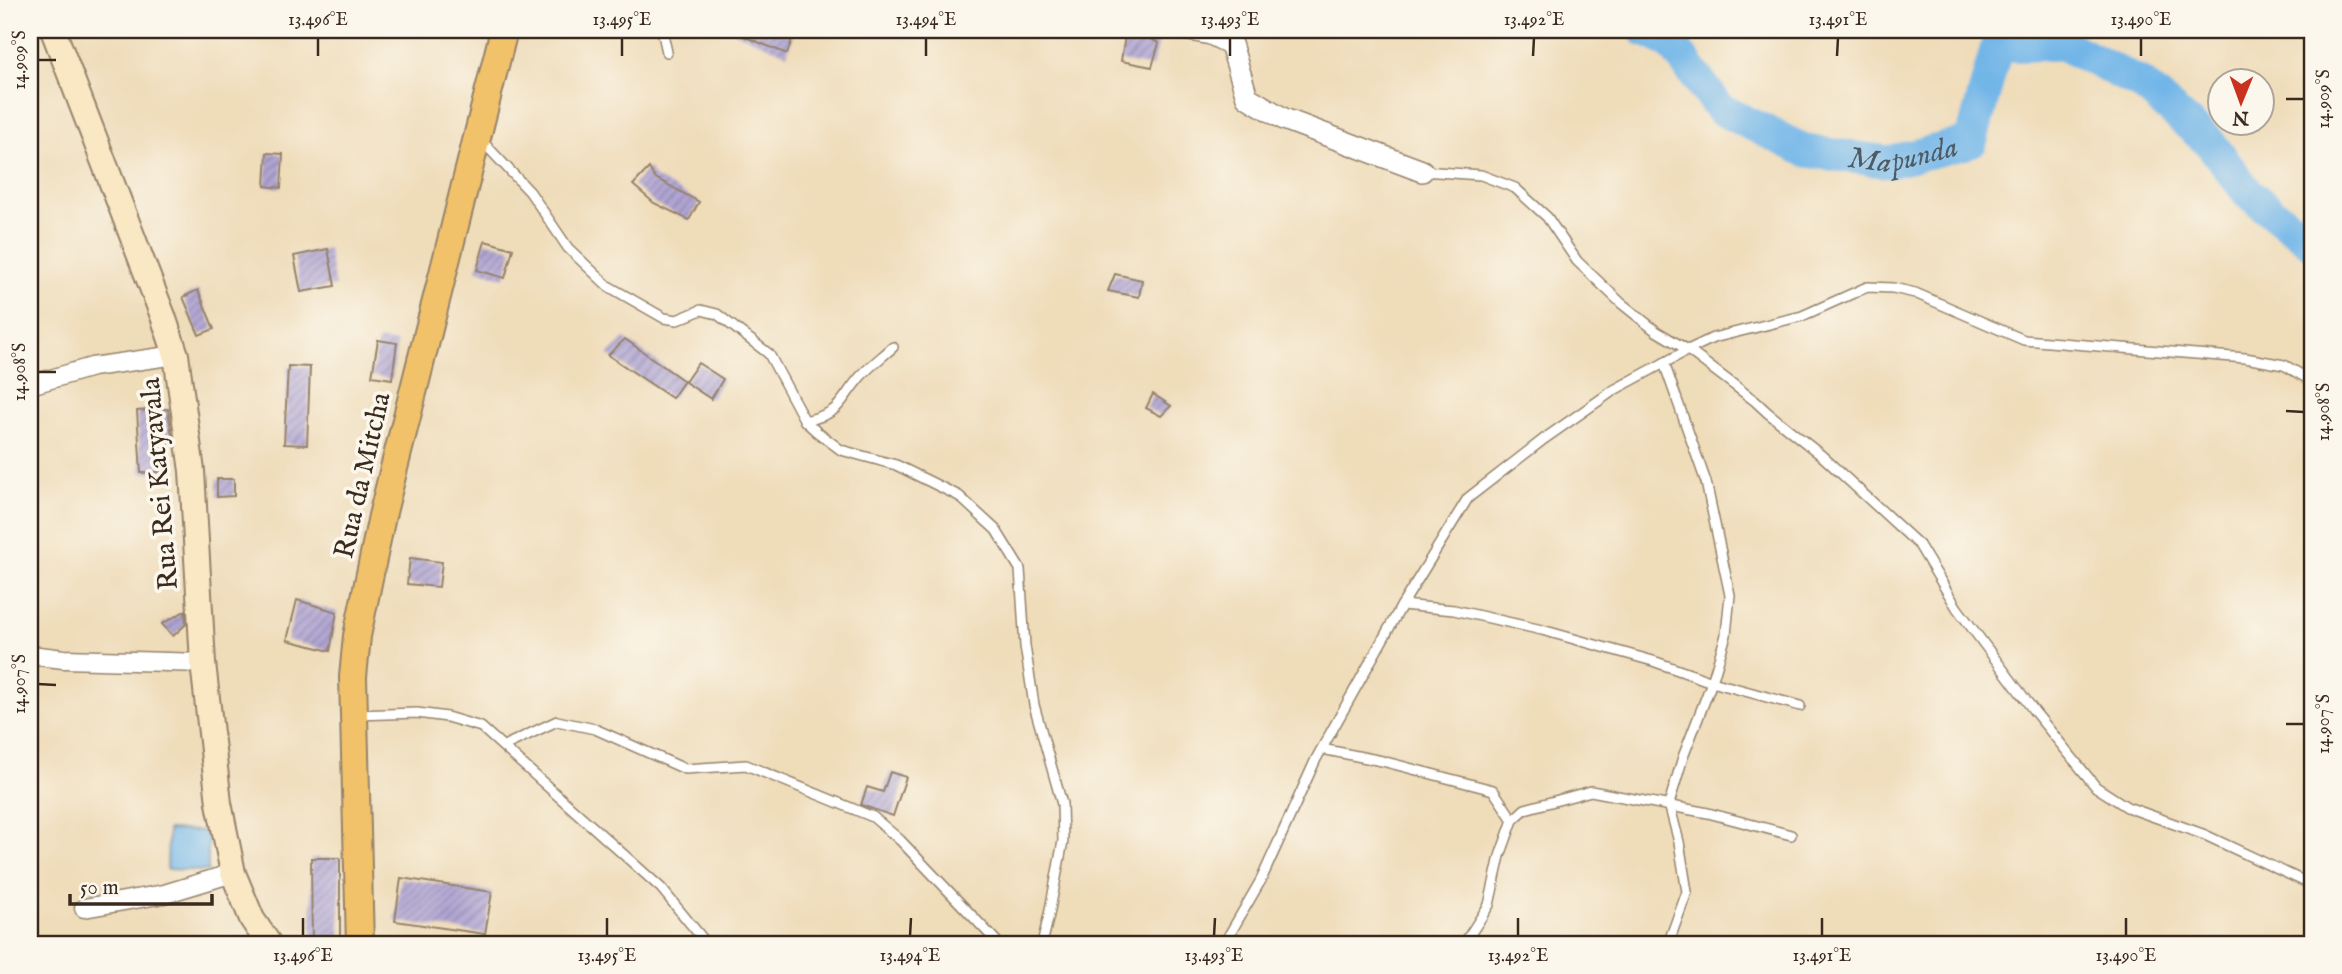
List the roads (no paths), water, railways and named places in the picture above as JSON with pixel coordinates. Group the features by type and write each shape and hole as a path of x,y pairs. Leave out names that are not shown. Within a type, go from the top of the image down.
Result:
{"main road":[{"name":"Rua Rei Katyavala","path":"53,30 176,355 191,471 203,663 219,803 233,873 252,919 269,944"},
{"name":"Rua da Mitcha","path":"360,944 353,677 357,636 382,516 504,30"}],"street":[{"path":"1190,30 1211,33 1231,44 1247,97 1284,120 1422,171"},
{"path":"30,385 92,367 176,355"},
{"path":"30,655 64,659 203,663"},
{"path":"84,908 164,894 233,873"}],"lane":[{"path":"662,30 667,52"},
{"path":"478,137 530,192 568,248 608,286 664,318 677,320 701,310 718,314 769,355 805,421 817,432 841,450 897,466 959,496 996,530 1020,569 1034,705 1062,804 1063,841 1042,944"},
{"path":"1422,171 1481,175 1515,188 1547,217 1577,261 1622,303 1656,331 1688,350 1821,455 1919,544 1957,608 2034,712 2096,787 2127,807 2205,835 2312,885"},
{"path":"1224,944 1261,880 1322,749 1402,606 1468,498 1544,439 1614,390 1688,350 1713,338 1802,316 1867,287 1893,288 1915,293 2024,340 2245,358 2284,365 2312,382"},
{"path":"805,421 827,416 839,407 861,376 893,347"},
{"path":"1664,363 1706,482 1730,595 1726,635 1669,804 1679,842 1687,892 1668,944"},
{"path":"1402,606 1454,610 1542,630 1800,706"},
{"path":"355,715 417,713 447,717 481,727 661,888 706,944"},
{"path":"504,746 557,721 595,729 685,769 746,765 873,817 900,840 999,944"},
{"path":"1322,749 1394,764 1493,790 1513,820"},
{"path":"1464,944 1489,905 1500,856 1513,820 1525,808 1591,791 1669,804 1791,835"}],"water":[{"path":"168,830 208,831 208,871 167,869"}],"waterway":[{"name":"Mapunda","path":"1644,30 1671,43 1720,109 1806,151 1889,162 1971,142 1997,46 2062,44 2143,85 2210,143 2248,193 2312,243"}]}
